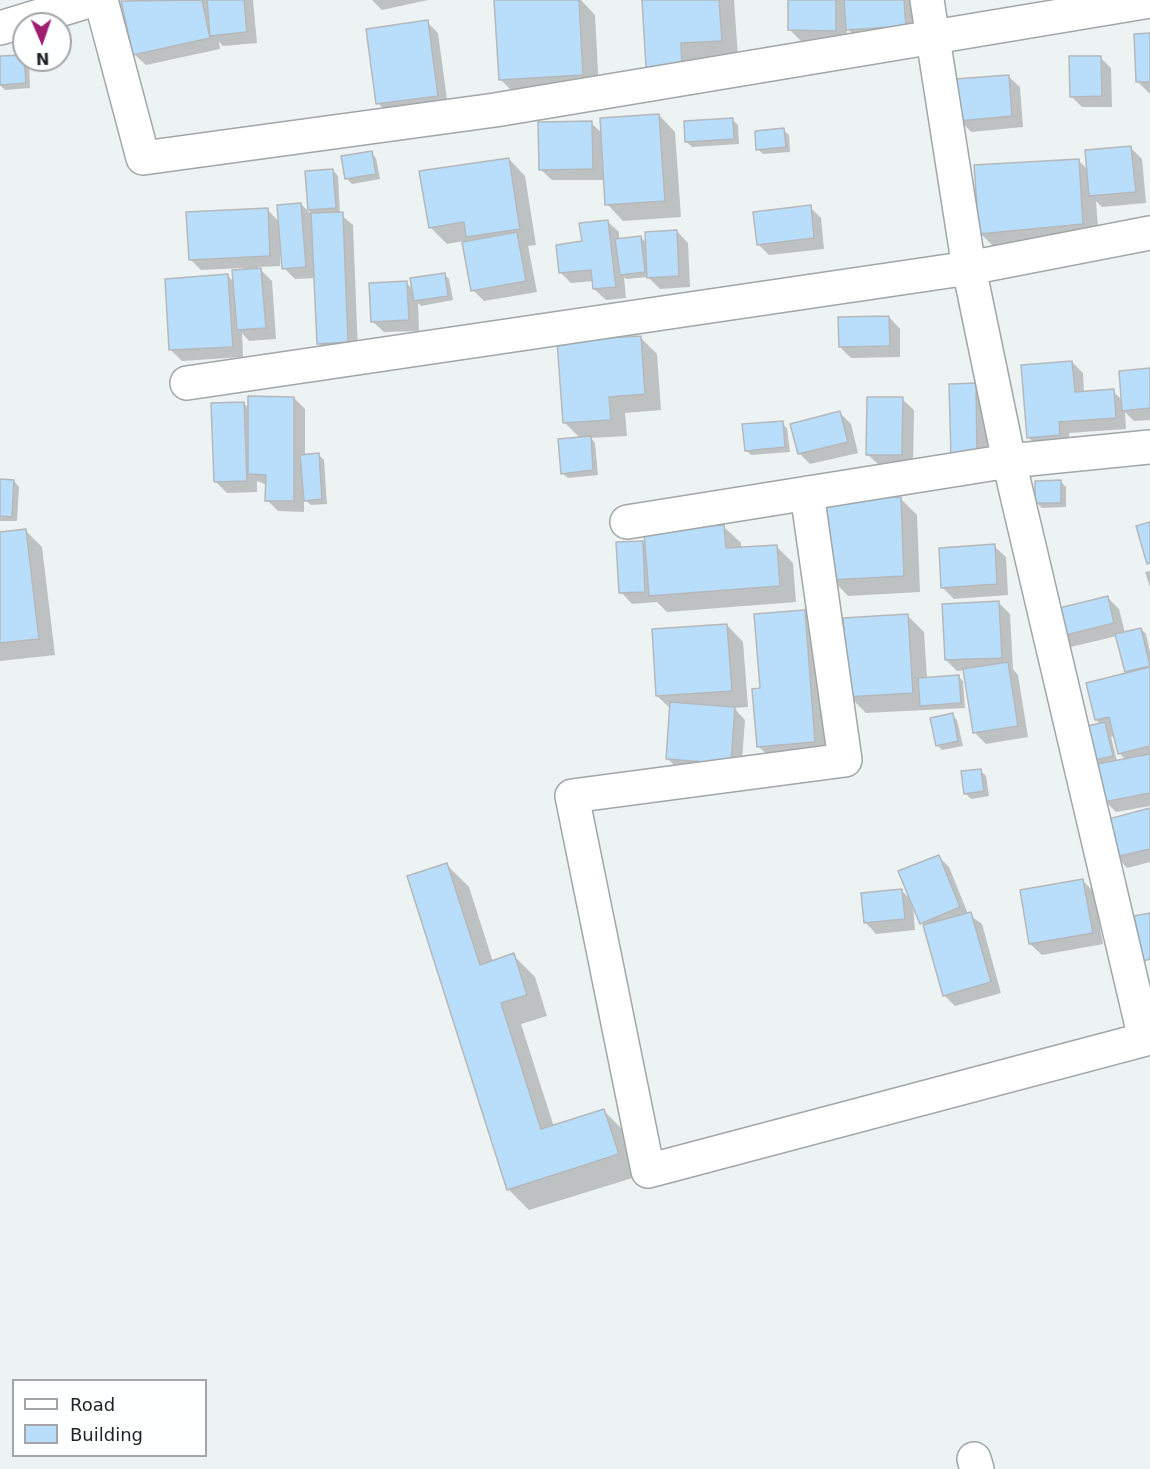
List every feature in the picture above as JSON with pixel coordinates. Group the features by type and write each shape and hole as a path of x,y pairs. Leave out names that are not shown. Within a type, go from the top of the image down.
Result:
{"street":[{"path":"0,28 92,0"},
{"path":"101,0 143,158 495,110 933,39 1150,1"},
{"path":"807,493 845,760 572,796 648,1171 1147,1038 1009,461 969,268 927,0"},
{"path":"187,383 969,268 1150,233"},
{"path":"627,522 1009,461 1150,447"}],"building":[{"path":"202,0 210,38 133,55 121,1"},
{"path":"207,0 244,0 247,32 210,36"},
{"path":"494,0 579,0 583,75 499,80"},
{"path":"642,0 719,0 722,41 681,43 682,65 646,67"},
{"path":"788,0 836,0 836,31 788,30"},
{"path":"844,0 904,0 906,26 846,30"},
{"path":"428,20 438,96 376,104 366,29"},
{"path":"1150,33 1150,82 1136,82 1134,34"},
{"path":"0,56 12,56 12,72 25,72 26,83 0,85"},
{"path":"1069,56 1101,56 1102,96 1070,97"},
{"path":"1009,75 1012,116 959,121 955,79"},
{"path":"659,114 665,201 605,205 600,118"},
{"path":"733,118 734,139 685,142 684,121"},
{"path":"592,121 593,169 539,170 538,122"},
{"path":"784,128 786,147 756,150 755,131"},
{"path":"1131,146 1136,192 1089,196 1085,150"},
{"path":"372,151 376,174 345,179 341,156"},
{"path":"509,158 520,229 466,237 464,222 429,228 419,171"},
{"path":"1079,159 1083,224 979,234 974,165"},
{"path":"333,169 336,208 308,210 305,171"},
{"path":"301,203 306,267 282,269 277,205"},
{"path":"811,205 814,238 757,245 753,212"},
{"path":"268,208 270,256 189,260 186,212"},
{"path":"343,212 348,342 317,344 311,213"},
{"path":"608,220 616,287 593,289 591,270 559,273 556,245 582,241 579,223"},
{"path":"677,230 679,276 647,278 645,232"},
{"path":"517,232 526,281 471,291 462,242"},
{"path":"641,236 645,272 620,275 615,239"},
{"path":"261,268 266,328 237,330 232,270"},
{"path":"445,273 448,296 414,301 410,278"},
{"path":"228,274 233,347 169,350 165,279"},
{"path":"407,281 409,320 371,322 369,283"},
{"path":"889,316 890,346 839,347 838,317"},
{"path":"641,336 645,394 609,397 611,420 563,423 557,341"},
{"path":"1072,361 1075,392 1114,389 1116,418 1059,422 1060,435 1027,438 1021,365"},
{"path":"1150,368 1150,408 1122,411 1119,371"},
{"path":"976,383 977,457 951,458 949,384"},
{"path":"248,396 294,397 294,501 265,501 266,475 248,474"},
{"path":"867,397 903,397 902,455 866,455"},
{"path":"244,402 247,481 214,482 211,403"},
{"path":"840,411 848,442 798,454 790,424"},
{"path":"783,421 785,447 745,451 742,424"},
{"path":"591,436 593,470 561,474 558,439"},
{"path":"319,453 322,499 304,501 300,455"},
{"path":"0,479 14,480 12,517 0,516"},
{"path":"1061,480 1061,503 1035,503 1035,481"},
{"path":"901,497 904,576 830,580 826,500"},
{"path":"1150,522 1150,563 1147,564 1136,526"},
{"path":"724,525 726,548 777,545 780,586 649,596 644,532"},
{"path":"26,529 39,639 0,643 0,532"},
{"path":"643,541 645,592 619,593 616,542"},
{"path":"995,544 997,584 941,588 939,548"},
{"path":"1108,596 1114,623 1054,638 1047,611"},
{"path":"999,601 1002,658 945,660 942,604"},
{"path":"805,610 815,742 757,747 752,689 760,688 754,614"},
{"path":"908,614 913,693 848,697 843,618"},
{"path":"727,624 732,691 656,696 652,629"},
{"path":"1141,628 1150,666 1125,672 1115,634"},
{"path":"1008,662 1018,726 973,733 963,669"},
{"path":"1150,667 1150,746 1118,754 1109,717 1095,720 1086,683"},
{"path":"959,675 961,703 920,706 918,678"},
{"path":"670,702 735,707 731,764 666,759"},
{"path":"953,713 958,741 936,746 930,718"},
{"path":"1105,722 1113,756 1082,763 1074,729"},
{"path":"1150,754 1150,793 1104,802 1097,764"},
{"path":"981,769 984,791 964,794 961,771"},
{"path":"1150,808 1150,849 1115,857 1105,820"},
{"path":"939,855 960,907 920,924 898,871"},
{"path":"447,863 480,965 514,953 527,995 501,1003 541,1129 604,1109 619,1154 507,1190 407,876"},
{"path":"1083,879 1093,933 1029,944 1020,890"},
{"path":"902,889 905,919 864,923 861,893"},
{"path":"971,912 991,982 943,996 923,925"},
{"path":"1150,913 1150,959 1144,961 1134,916"}]}
